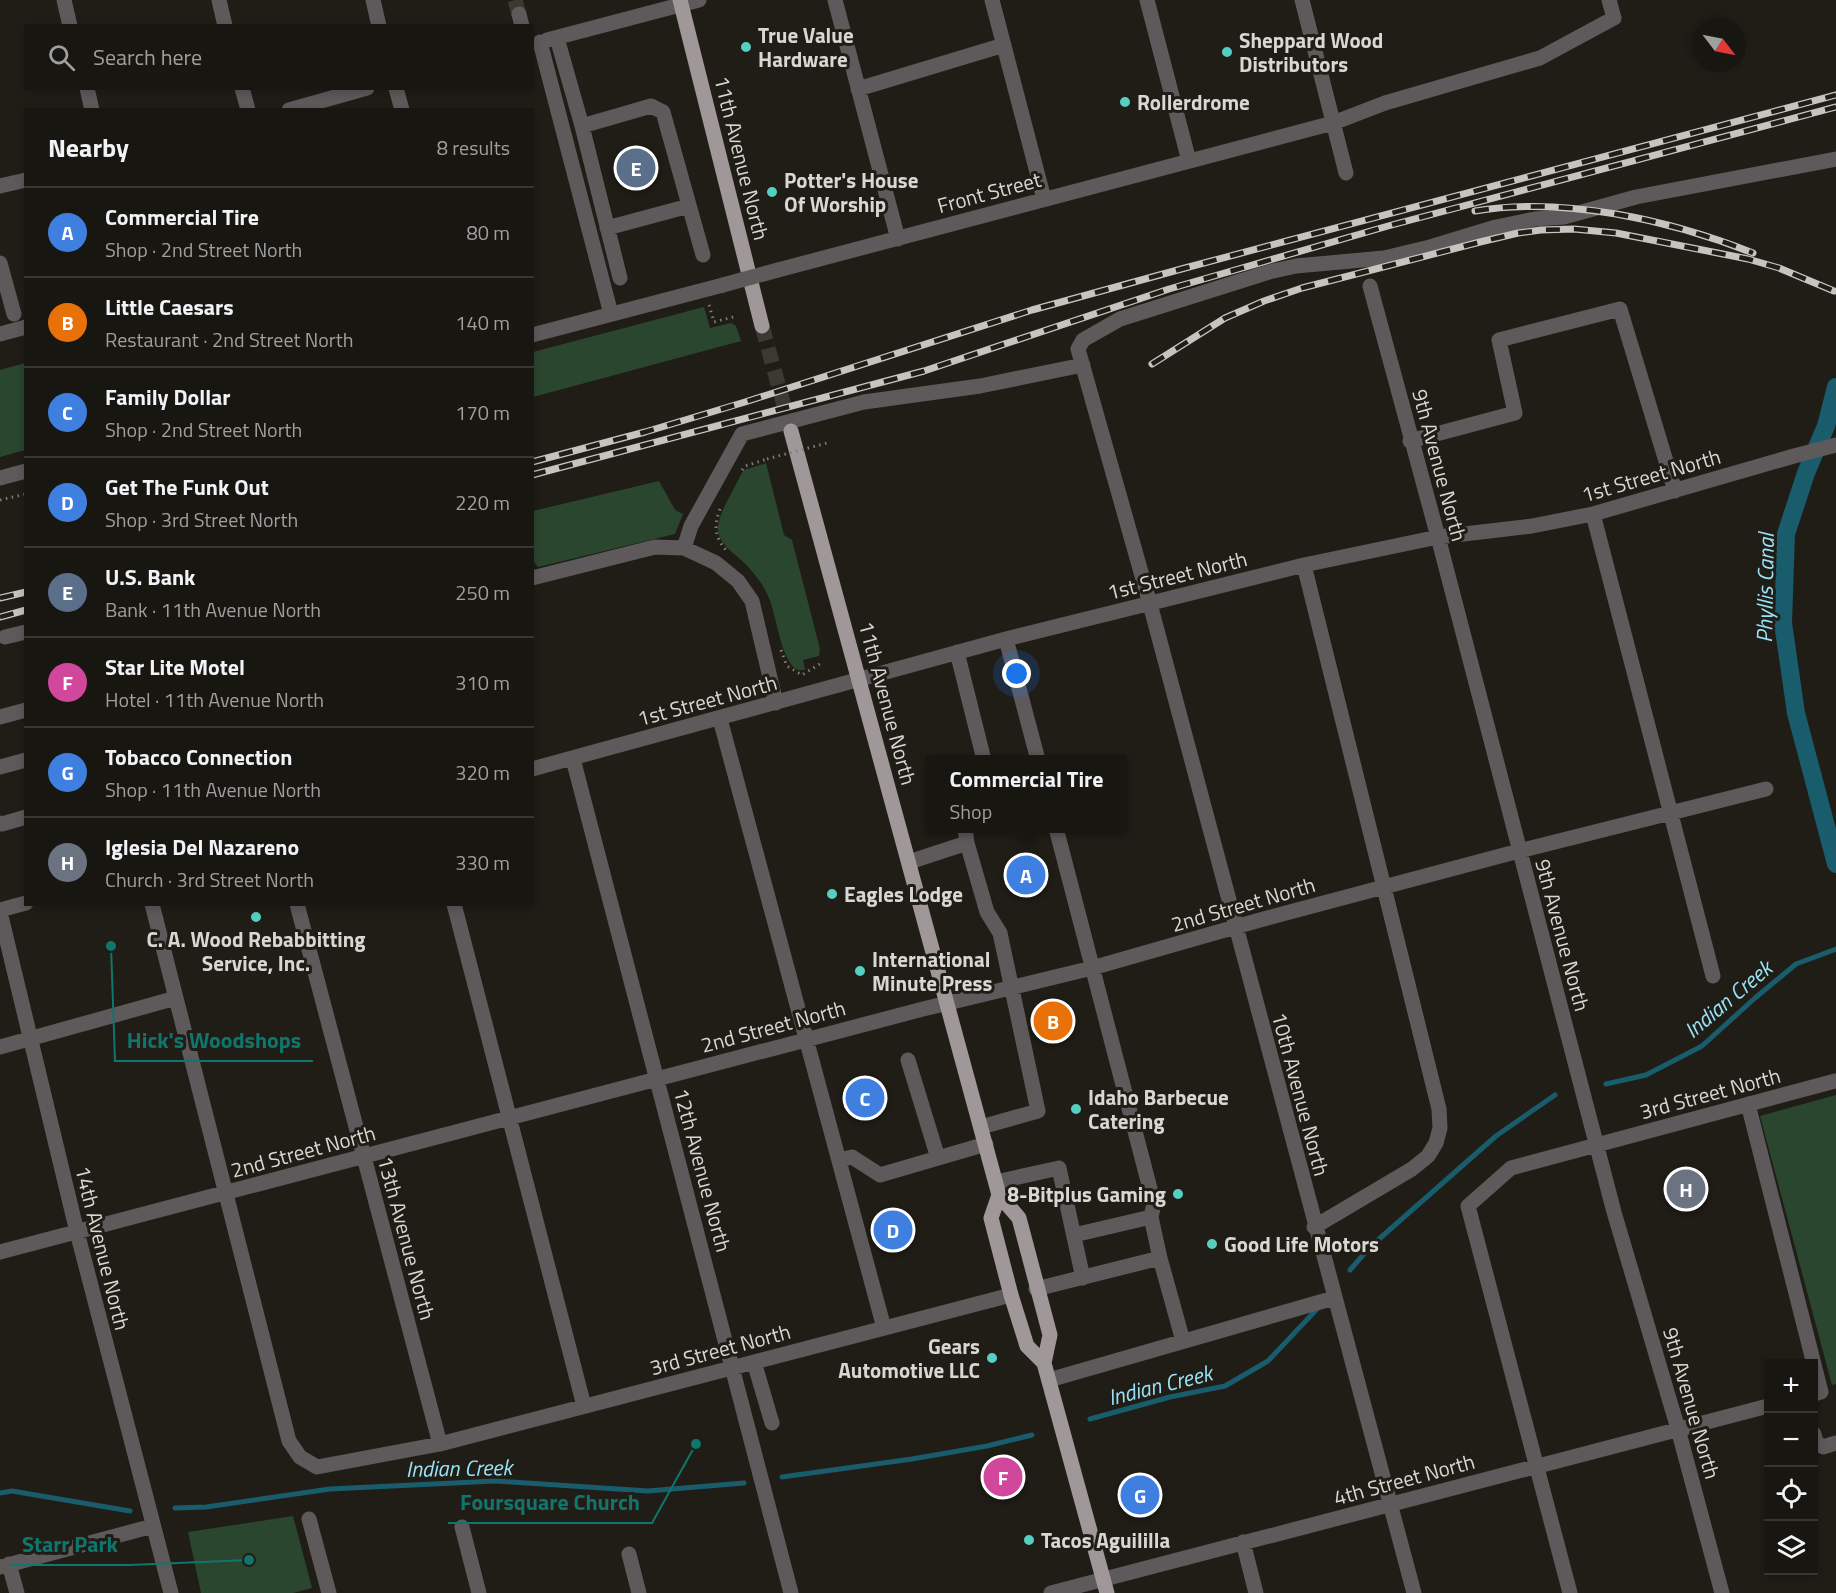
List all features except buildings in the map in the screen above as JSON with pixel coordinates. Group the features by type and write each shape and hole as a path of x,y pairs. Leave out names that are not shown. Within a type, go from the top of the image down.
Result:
{"main road":[{"name":"11th Avenue North","path":"681,2 762,326"},
{"name":"11th Avenue North","path":"791,431 998,1188 1019,1218 1050,1335 1044,1363 1105,1586"},
{"name":"11th Avenue North","path":"998,1188 991,1218 1011,1295 1027,1346 1044,1363"}],"street":[{"path":"64,0 70,24"},
{"path":"219,0 225,24"},
{"path":"373,0 379,24"},
{"path":"611,314 536,43 681,2 699,0"},
{"path":"835,0 898,239"},
{"path":"992,0 1044,199"},
{"path":"1147,0 1189,161"},
{"path":"1302,0 1346,173"},
{"name":"Front Street","path":"534,334 1334,123 1385,103 1540,58 1614,18 1609,0"},
{"path":"557,38 582,126 620,278"},
{"path":"858,89 1004,45"},
{"path":"87,90 92,108"},
{"path":"243,90 247,108"},
{"path":"296,108 360,90"},
{"path":"397,90 401,108"},
{"path":"582,126 651,106 663,112 703,255"},
{"path":"684,549 691,526 741,434 864,402 980,386 1083,365 1078,349 1083,340 1120,319 1269,272 1296,266 1384,258 1496,227 1535,219 1564,217 1636,197 1836,159"},
{"path":"0,186 24,180"},
{"path":"608,228 689,206"},
{"path":"0,263 14,314"},
{"name":"9th Avenue North","path":"1370,286 1410,441 1438,537 1614,1212 1678,1429 1722,1593"},
{"path":"1410,441 1515,413 1499,340 1620,309 1675,491"},
{"path":"0,334 24,328"},
{"name":"10th Avenue North","path":"1083,365 1150,604 1314,1227 1414,1593"},
{"name":"1st Street North","path":"534,769 1006,639 1304,565 1438,537 1533,526 1593,514 1833,446"},
{"path":"0,478 24,472"},
{"path":"1593,514 1713,976"},
{"path":"534,577 655,547 684,549 716,563 738,581 752,601 776,703"},
{"path":"1304,565 1439,1109 1440,1128 1436,1143 1428,1156 1412,1169 1314,1227"},
{"path":"2,634 24,632"},
{"path":"1006,639 1037,755"},
{"path":"957,652 983,755"},
{"path":"0,717 24,711"},
{"path":"720,719 884,1328"},
{"name":"12th Avenue North","path":"573,759 791,1593"},
{"path":"0,767 24,761"},
{"name":"2nd Street North","path":"0,1252 947,1002 1092,968 1519,851 1766,789"},
{"path":"0,823 24,818"},
{"path":"1057,833 1154,1204 1151,1217 1183,1341"},
{"path":"909,862 966,836 987,912 1000,933 1038,1111 981,1127"},
{"path":"0,911 24,904"},
{"name":"3rd Street North","path":"153,906 289,1441 300,1457 317,1467 440,1444 1011,1295"},
{"name":"13th Avenue North","path":"298,906 440,1444"},
{"path":"455,906 584,1406"},
{"name":"14th Avenue North","path":"0,911 77,1232 171,1593"},
{"path":"0,1047 176,998"},
{"path":"908,1060 938,1158"},
{"name":"3rd Street North","path":"1536,1466 1468,1206 1511,1168 1834,1081"},
{"path":"1748,1104 1809,1359"},
{"path":"839,1160 852,1157 880,1175 986,1144"},
{"path":"998,1188 1059,1168 1083,1278"},
{"path":"1074,1235 1151,1217"},
{"path":"1036,1289 1160,1258"},
{"path":"1048,1380 1334,1298"},
{"path":"754,1362 772,1423"},
{"name":"4th Street North","path":"1051,1593 1105,1586 1243,1542 1764,1407"},
{"path":"1818,1443 1823,1447 1836,1443"},
{"path":"1536,1466 1570,1593"},
{"path":"309,1519 329,1593"},
{"path":"17,1593 5,1565 153,1526"},
{"path":"462,1527 479,1593"},
{"path":"1243,1542 1256,1593"},
{"path":"629,1554 639,1593"}],"path":[{"path":"710,308 714,322 737,316"},
{"path":"737,476 745,466 826,443"},
{"path":"0,500 24,494"},
{"path":"724,502 714,529 718,541 728,552"},
{"path":"780,644 787,666 802,675 824,662"}],"green space":[{"path":"704,307 710,328 731,323 736,326 741,341 534,397 534,352"},
{"path":"24,363 24,450 0,457 0,370"},
{"path":"766,463 784,535 792,540 820,649 819,656 803,660 805,670 798,670 787,657 771,604 762,585 746,565 731,552 718,531 722,511 744,470"},
{"path":"659,481 675,510 683,514 675,534 538,567 534,562 534,511"},
{"path":"1836,1095 1836,1384 1832,1385 1760,1116"},
{"path":"293,1516 312,1588 293,1593 201,1593 188,1532"}],"waterway":[{"name":"Phyllis Canal","path":"1836,387 1826,426 1806,473 1786,534 1783,623 1796,713 1836,864"},
{"name":"Indian Creek","path":"1606,1084 1646,1075 1702,1046 1796,964 1836,949"},
{"name":"Indian Creek","path":"1350,1270 1370,1247 1496,1136 1555,1095"},
{"name":"Indian Creek","path":"1090,1419 1170,1397 1225,1386 1268,1361 1317,1309"},
{"name":"Indian Creek","path":"782,1477 912,1459 987,1446 1032,1435"},
{"name":"Indian Creek","path":"175,1508 206,1507 330,1489 495,1481 648,1491 744,1483"},
{"name":"Indian Creek","path":"0,1493 12,1491 130,1511"}],"tunnel":[{"path":"515,0 519,14"},
{"path":"762,326 791,431"}],"railway":[{"path":"534,461 745,402 1032,310 1836,95"},
{"path":"534,474 924,371 1169,289 1388,226 1836,107"},
{"path":"1475,211 1509,207 1544,207 1616,214 1687,230 1753,253"},
{"path":"1152,364 1225,318 1264,301 1302,288 1480,242 1541,230 1574,229 1616,233 1748,259 1779,268 1834,291"},
{"path":"0,598 24,592"},
{"path":"0,617 24,611"}],"place":[{"name":"True Value Hardware","path":"746,47"},
{"name":"Sheppard Wood Distributors","path":"1227,52"},
{"name":"Rollerdrome","path":"1125,102"},
{"name":"U.S. Bank","path":"636,168"},
{"name":"Potter's House Of Worship","path":"772,192"},
{"name":"Commercial Tire","path":"1026,875"},
{"name":"Eagles Lodge","path":"832,894"},
{"name":"C. A. Wood Rebabbitting Service, Inc.","path":"256,917"},
{"name":"Hick's Woodshops","path":"111,946"},
{"name":"International Minute Press","path":"860,971"},
{"name":"Little Caesars","path":"1053,1021"},
{"name":"Family Dollar","path":"865,1098"},
{"name":"Idaho Barbecue Catering","path":"1076,1109"},
{"name":"Iglesia Del Nazareno","path":"1686,1189"},
{"name":"8-Bitplus Gaming","path":"1178,1194"},
{"name":"Get The Funk Out","path":"893,1230"},
{"name":"Good Life Motors","path":"1212,1244"},
{"name":"Gears Automotive LLC","path":"992,1358"},
{"name":"Foursquare Church","path":"696,1444"},
{"name":"Star Lite Motel","path":"1003,1477"},
{"name":"Tobacco Connection","path":"1140,1495"},
{"name":"Tacos Aguililla","path":"1029,1540"},
{"name":"Starr Park","path":"249,1560"}]}
